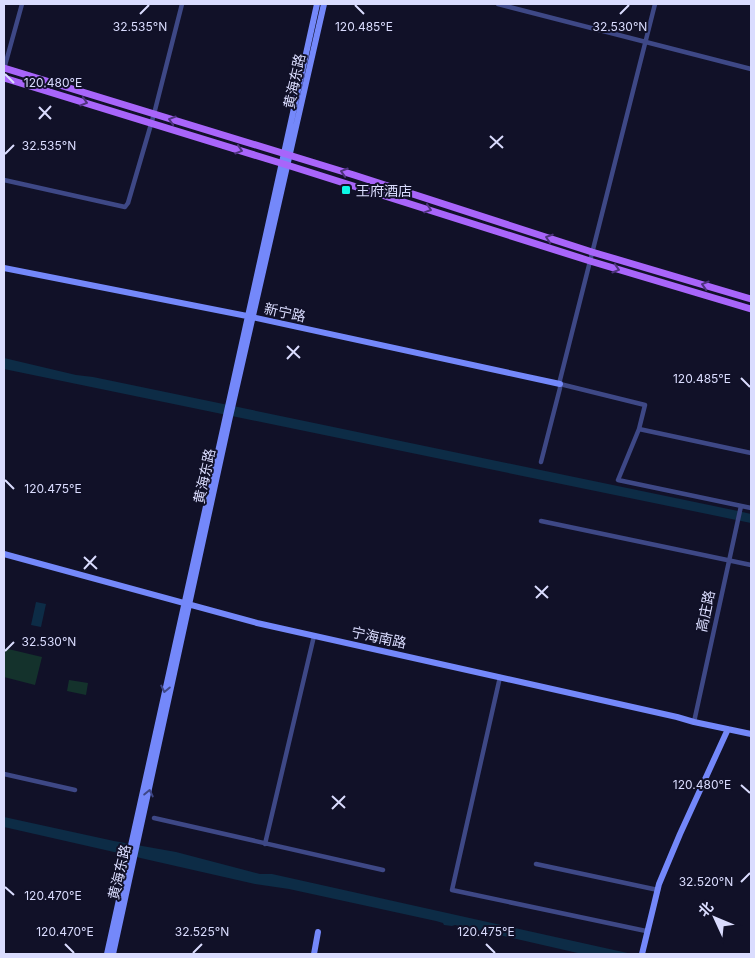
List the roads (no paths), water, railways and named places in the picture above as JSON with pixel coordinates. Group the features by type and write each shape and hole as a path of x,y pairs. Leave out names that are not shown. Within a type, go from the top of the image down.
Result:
{"main road":[{"path":"4,68 287,154 592,252 751,299"},
{"path":"4,78 590,261 751,309"}],"street":[{"path":"4,68 22,4"},
{"path":"4,180 124,208 128,203 154,114 182,4"},
{"name":"黄海东路","path":"287,154 317,4"},
{"name":"黄海东路","path":"107,954 136,839 249,317 284,164 324,4"},
{"path":"498,4 751,69"},
{"path":"541,462 655,4"},
{"name":"新宁路","path":"4,268 249,317 560,384"},
{"path":"560,384 645,405 639,429 618,480 751,508"},
{"path":"639,429 751,453"},
{"name":"高庄路","path":"694,722 741,507"},
{"path":"541,521 751,565"},
{"name":"宁海南路","path":"4,554 233,618 751,734"},
{"path":"264,844 314,636"},
{"path":"500,677 452,890 646,931"},
{"path":"637,954 641,950 643,934 646,931 658,890 680,834 728,729"},
{"path":"4,774 75,790"},
{"path":"154,818 383,870"},
{"name":"黄海东路","path":"113,954 131,861"},
{"path":"536,864 658,890"},
{"path":"314,954 318,932"}],"water":[{"path":"4,358 76,375 738,511 751,514 751,523 4,369"},
{"path":"36,602 46,604 41,627 31,625"},
{"path":"4,817 114,841 176,852 260,874 272,874 632,954 582,954 455,925 444,925 436,921 289,889 255,884 4,827"}],"place":[{"name":"王府酒店","path":"346,190"}]}
